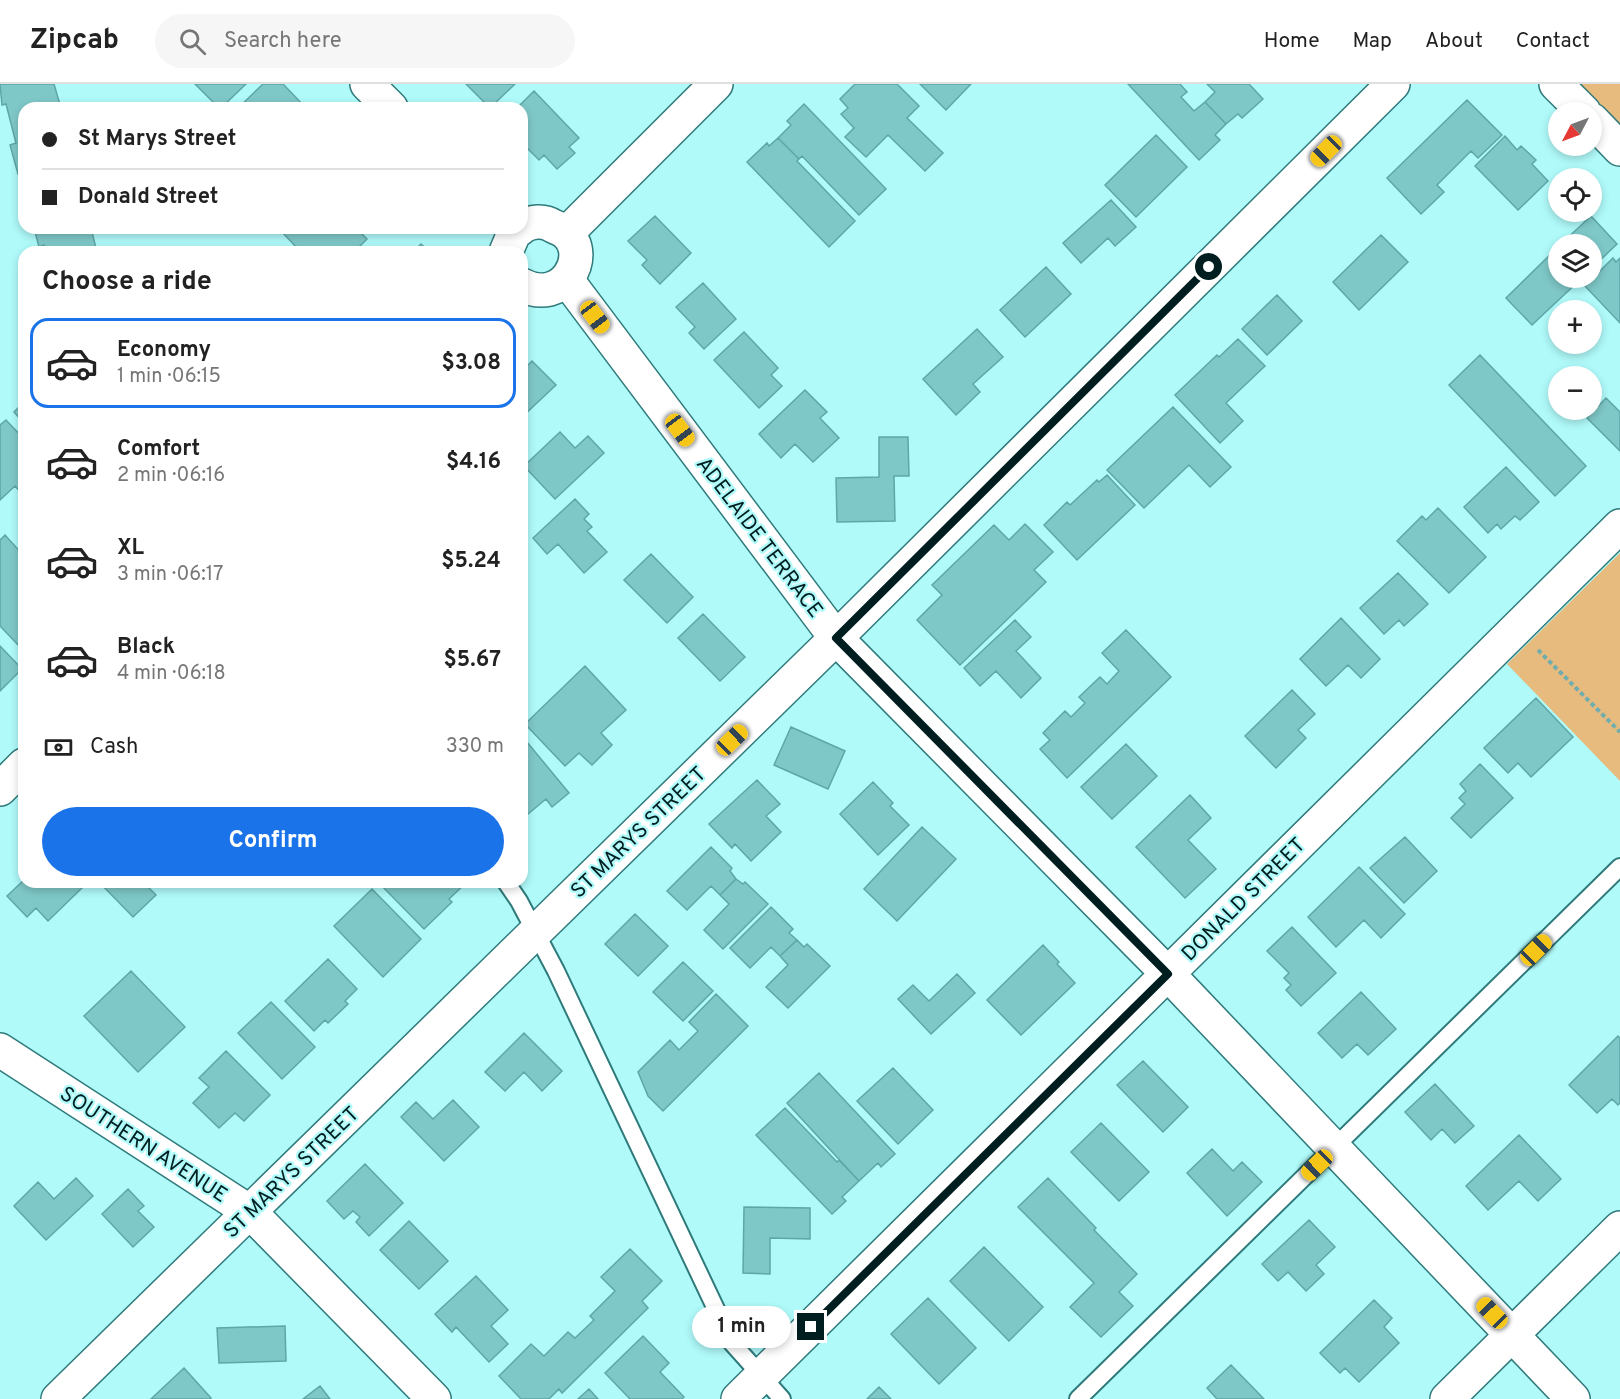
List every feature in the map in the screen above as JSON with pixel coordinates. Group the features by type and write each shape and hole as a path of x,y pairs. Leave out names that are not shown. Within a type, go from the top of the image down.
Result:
{"street":[{"path":"367,84 385,102"},
{"path":"567,233 716,84"},
{"name":"ST MARYS STREET","path":"58,1399 836,638 1393,84"},
{"path":"1556,84 1574,102"},
{"path":"1602,130 1620,149"},
{"path":"528,224 547,222 567,233 574,247 575,265 567,280 554,289 533,291 528,288"},
{"name":"ADELAIDE TERRACE","path":"567,280 836,638 1168,974 1573,1399"},
{"name":"DONALD STREET","path":"738,1399 772,1388 1168,974 1620,526"},
{"path":"0,789 18,771"},
{"name":"SOUTHERN AVENUE","path":"0,1050 250,1212 434,1399"},
{"path":"1447,1399 1620,1228"}],"lane":[{"path":"1078,1399 1620,867"},
{"path":"510,888 536,932 732,1343 772,1388"}],"path":[{"path":"1517,628 1620,732"}],"shaded area":[{"path":"1573,84 1620,84 1620,132 1602,114 1602,102 1591,102"},
{"path":"1620,553 1620,781 1507,664"}],"building":[{"path":"0,84 54,84 59,102 18,102 18,174 10,145 16,143 6,104 2,105"},
{"path":"195,84 246,84 227,102 213,102"},
{"path":"263,84 283,84 300,102 244,102"},
{"path":"466,84 515,84 496,102 484,102"},
{"path":"855,84 897,84 919,106 907,118 943,153 925,171 888,135 866,157 845,137 854,128 841,114 848,108 840,99"},
{"path":"920,84 971,84 946,110"},
{"path":"1128,84 1180,84 1187,92 1181,97 1194,111 1205,102 1226,124 1215,135 1220,140 1199,160"},
{"path":"1207,84 1249,84 1263,99 1242,118 1238,114 1226,124 1205,102 1215,92"},
{"path":"534,91 579,138 569,147 575,153 557,169 544,155 539,160 528,149 528,102 523,102"},
{"path":"1467,100 1502,135 1478,158 1471,151 1437,185 1444,192 1421,214 1387,178"},
{"path":"804,104 886,189 859,215 802,156 799,159 778,138 791,125 787,121"},
{"path":"1156,135 1187,167 1136,217 1105,185"},
{"path":"1505,136 1517,150 1521,146 1536,160 1532,164 1548,181 1518,210 1475,166"},
{"path":"778,138 855,221 829,247 747,162 767,143 769,146"},
{"path":"1111,200 1136,227 1115,246 1108,238 1081,263 1063,243"},
{"path":"655,216 691,253 660,284 642,265 647,260 628,241"},
{"path":"1585,222 1597,222 1617,244 1602,258 1602,234 1572,234"},
{"path":"36,234 92,234 96,246 44,245 39,246"},
{"path":"284,234 362,234 367,239 360,246 295,246"},
{"path":"1381,235 1408,262 1359,310 1333,282"},
{"path":"1548,257 1548,288 1571,288 1559,300 1548,300 1548,310 1532,325 1506,298"},
{"path":"1613,258 1616,262 1620,258 1620,323 1602,304 1602,300 1598,300 1587,288 1602,288 1602,269"},
{"path":"1046,267 1071,294 1025,337 1000,310"},
{"path":"703,283 736,319 704,349 689,333 695,327 676,307"},
{"path":"1277,295 1302,321 1267,355 1242,329"},
{"path":"977,329 1003,357 973,384 980,392 956,415 923,379"},
{"path":"744,332 778,368 771,375 782,386 759,408 714,360"},
{"path":"1238,339 1265,366 1226,403 1243,421 1220,443 1175,395 1217,355 1219,357"},
{"path":"1480,355 1586,466 1555,496 1449,385"},
{"path":"532,361 556,385 528,411 528,365"},
{"path":"805,390 827,412 820,418 839,438 813,462 795,444 781,458 759,434"},
{"path":"1606,398 1620,412 1620,451 1589,420 1602,420 1602,402"},
{"path":"1173,407 1231,467 1210,487 1189,465 1144,508 1107,470"},
{"path":"6,420 18,433 18,489 15,486 0,500 0,425"},
{"path":"560,432 575,448 588,436 604,453 555,499 528,470 528,462"},
{"path":"879,437 908,437 909,476 894,476 895,521 837,522 836,478 879,477"},
{"path":"1506,467 1539,502 1520,520 1515,516 1501,529 1497,524 1488,533 1464,507"},
{"path":"1107,475 1135,505 1077,560 1044,525 1067,502 1070,505 1097,480 1099,482"},
{"path":"575,499 589,514 584,519 592,527 587,531 607,552 584,573 558,544 547,554 533,538"},
{"path":"1438,508 1486,557 1449,593 1397,541 1422,516 1426,520"},
{"path":"1025,524 1053,552 1034,570 1046,582 960,665 917,620 942,595 932,585 994,525 1009,540"},
{"path":"5,535 18,549 18,645 0,626 0,540"},
{"path":"651,554 693,597 667,623 624,580"},
{"path":"1398,573 1428,604 1404,626 1399,620 1384,634 1360,608"},
{"path":"703,614 745,657 720,681 678,638"},
{"path":"1341,618 1380,659 1361,678 1348,665 1326,686 1300,659"},
{"path":"1015,620 1031,637 1016,651 1041,678 1021,698 996,671 980,686 964,668"},
{"path":"1126,630 1171,677 1067,778 1040,749 1050,740 1043,733 1065,711 1071,717 1085,703 1079,697 1100,677 1107,684 1119,671 1102,653"},
{"path":"0,646 18,665 18,673 0,691"},
{"path":"585,666 626,710 601,733 612,745 592,765 579,753 565,766 528,727 528,721"},
{"path":"1292,690 1315,714 1298,730 1306,738 1276,768 1245,736"},
{"path":"1536,698 1573,737 1531,777 1518,763 1508,773 1484,748"},
{"path":"791,727 845,751 828,789 774,765"},
{"path":"528,743 569,793 552,807 546,799 528,814"},
{"path":"1126,744 1157,776 1112,819 1081,787"},
{"path":"1480,764 1513,798 1471,838 1451,818 1465,804 1459,798 1466,791 1460,784"},
{"path":"757,780 780,804 766,816 781,832 751,861 735,844 732,848 709,824"},
{"path":"873,782 893,803 890,806 909,825 878,855 840,814"},
{"path":"1190,795 1211,818 1188,840 1216,869 1185,898 1136,847"},
{"path":"922,827 956,859 897,921 864,889"},
{"path":"1405,837 1437,871 1404,903 1370,868"},
{"path":"711,847 732,868 730,871 736,879 720,895 711,886 687,910 667,891"},
{"path":"1359,867 1405,914 1381,938 1364,920 1336,947 1308,917"},
{"path":"736,879 743,884 745,882 768,904 723,949 704,930 729,904 720,895"},
{"path":"18,886 18,888 82,888 48,921 36,908 27,917 7,896"},
{"path":"105,888 149,888 156,895 133,917"},
{"path":"384,888 461,888 449,899 452,902 424,929"},
{"path":"372,889 421,939 383,977 334,926"},
{"path":"771,907 793,929 789,933 797,940 780,956 771,947 750,968 730,948"},
{"path":"635,914 668,946 638,976 605,944"},
{"path":"1292,927 1336,973 1301,1006 1286,990 1291,985 1284,978 1289,973 1267,951"},
{"path":"797,940 804,947 807,944 830,966 788,1008 766,987 788,965 780,956"},
{"path":"1043,945 1075,983 1021,1035 987,1000"},
{"path":"328,959 357,989 345,1001 348,1004 328,1023 325,1020 314,1031 285,1001"},
{"path":"683,962 713,991 683,1021 653,992"},
{"path":"131,971 185,1027 138,1072 84,1016"},
{"path":"957,974 975,993 931,1034 898,999 913,985 929,1001"},
{"path":"1361,992 1396,1029 1368,1055 1357,1044 1342,1058 1318,1033"},
{"path":"716,994 748,1026 663,1111 648,1096 638,1072 670,1040 679,1050 698,1031 689,1022"},
{"path":"271,1002 315,1047 282,1079 238,1033"},
{"path":"524,1033 562,1071 542,1091 524,1072 505,1091 485,1072"},
{"path":"1618,1036 1620,1038 1620,1103 1618,1105 1612,1099 1597,1113 1569,1085"},
{"path":"226,1051 270,1095 244,1121 235,1113 219,1128 193,1103 209,1087 199,1078"},
{"path":"1143,1061 1188,1107 1163,1132 1117,1085"},
{"path":"893,1068 933,1110 898,1144 857,1101"},
{"path":"819,1073 895,1154 881,1167 878,1163 859,1181 787,1103"},
{"path":"1435,1084 1474,1126 1455,1143 1442,1129 1431,1140 1405,1112"},
{"path":"453,1100 479,1127 444,1161 401,1117 416,1102 433,1119"},
{"path":"785,1108 837,1162 839,1160 859,1181 842,1197 846,1201 832,1214 756,1135"},
{"path":"1101,1123 1149,1172 1119,1201 1071,1152"},
{"path":"1519,1135 1561,1179 1538,1201 1519,1181 1488,1210 1466,1186"},
{"path":"1212,1149 1233,1171 1242,1162 1262,1182 1227,1216 1187,1173"},
{"path":"365,1164 403,1203 369,1236 356,1222 360,1217 353,1211 344,1219 327,1201"},
{"path":"76,1178 93,1196 46,1240 14,1206 38,1182 54,1199"},
{"path":"1048,1178 1137,1274 1119,1292 1133,1306 1101,1337 1070,1307 1094,1283 1018,1207"},
{"path":"128,1189 144,1206 138,1211 154,1227 133,1247 102,1214"},
{"path":"744,1207 810,1208 810,1239 770,1238 770,1274 743,1273"},
{"path":"1309,1220 1335,1247 1316,1265 1324,1274 1306,1291 1288,1272 1278,1281 1262,1264"},
{"path":"409,1221 448,1261 419,1289 380,1250"},
{"path":"984,1247 1043,1307 1009,1341 950,1281"},
{"path":"630,1249 662,1281 642,1301 648,1308 562,1393 559,1389 549,1399 521,1399 499,1376 531,1344 544,1356 568,1332 575,1338 594,1320 590,1316 615,1291 601,1277"},
{"path":"476,1276 508,1310 491,1326 508,1344 489,1362 456,1327 452,1332 435,1314"},
{"path":"928,1298 976,1348 939,1384 891,1334"},
{"path":"1374,1300 1392,1318 1384,1327 1399,1343 1359,1382 1345,1368 1340,1373 1320,1353"},
{"path":"285,1326 286,1361 219,1363 217,1328"},
{"path":"643,1336 669,1363 660,1372 684,1397 682,1399 630,1399 605,1373"},
{"path":"1231,1365 1264,1399 1217,1399 1207,1388"},
{"path":"184,1368 210,1399 151,1399"},
{"path":"320,1386 330,1399 303,1399"},
{"path":"879,1387 891,1399 867,1399"},
{"path":"589,1389 598,1399 578,1399"}],"route":[{"path":"811,1327 1168,974 836,638 1209,267"}]}
